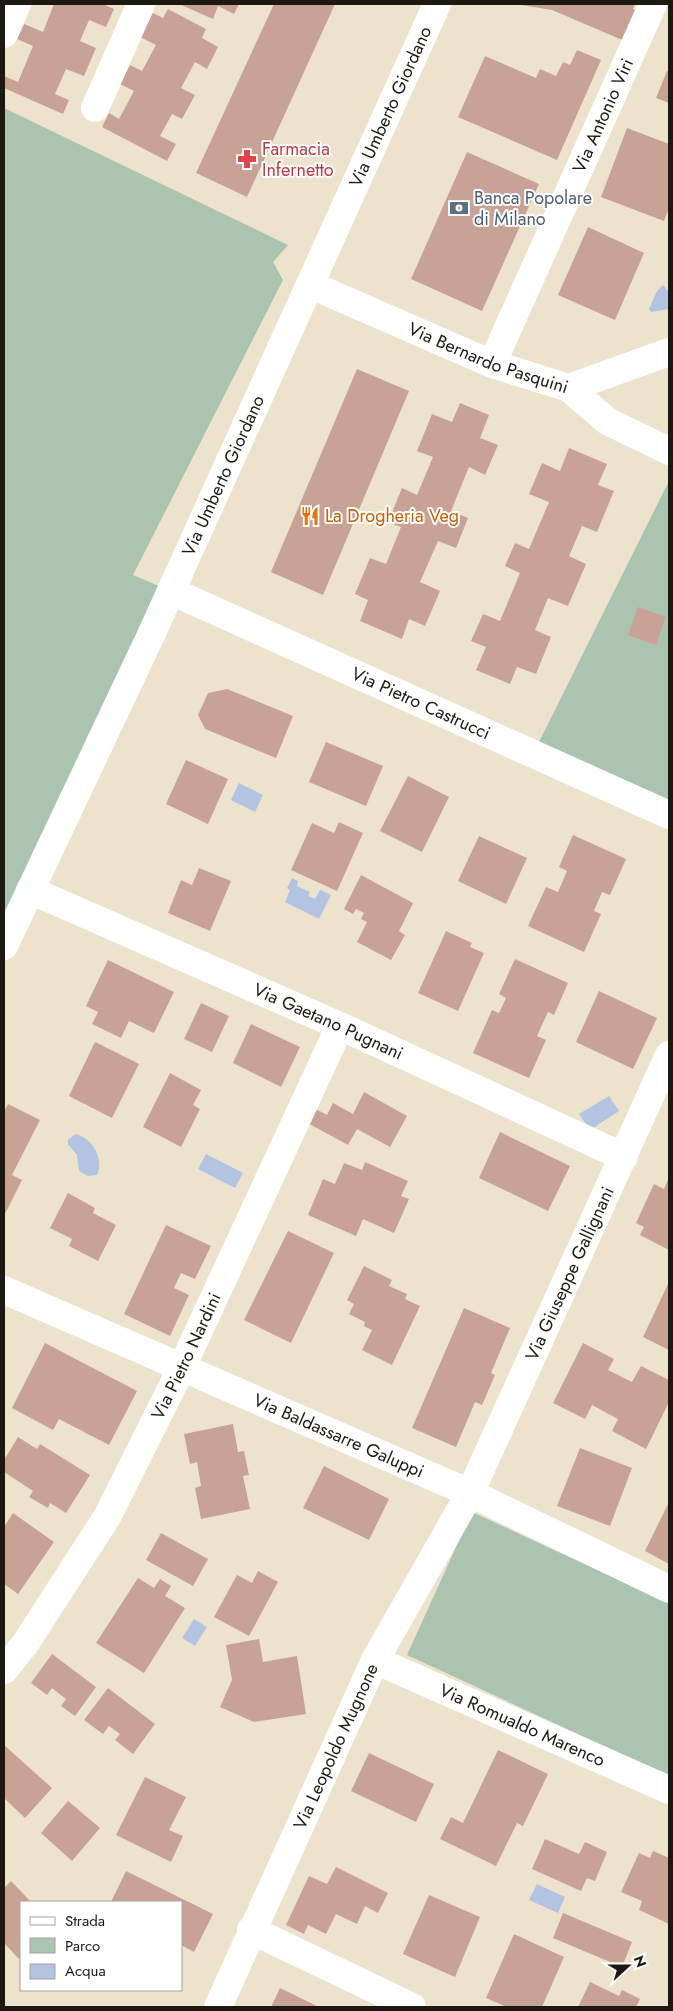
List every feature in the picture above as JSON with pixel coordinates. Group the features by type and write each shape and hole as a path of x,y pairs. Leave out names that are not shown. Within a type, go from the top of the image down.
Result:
{"street":[{"path":"4,34 17,4"},
{"path":"95,108 141,4"},
{"name":"Via Umberto Giordano","path":"4,946 171,591 437,4"},
{"name":"Via Antonio Viri","path":"492,364 653,4"},
{"name":"Via Bernardo Pasquini","path":"311,285 492,364 569,388 669,352"},
{"path":"569,388 607,421 669,451"},
{"name":"Via Pietro Castrucci","path":"171,591 669,815"},
{"name":"Via Gaetano Pugnani","path":"30,890 340,1026 624,1157"},
{"name":"Via Pietro Nardini","path":"4,1670 25,1644 107,1517 182,1367 340,1026"},
{"name":"Via Giuseppe Gallignani","path":"470,1493 669,1055"},
{"name":"Via Baldassarre Galuppi","path":"4,1290 470,1493 669,1589"},
{"name":"Via Leopoldo Mugnone","path":"218,2007 251,1930 375,1660 470,1493"},
{"name":"Via Romualdo Marenco","path":"375,1660 669,1790"},
{"path":"251,1930 412,2007"}],"green space":[{"path":"4,108 288,245 273,262 283,280 133,575 171,591 4,945"},
{"path":"669,481 669,813 533,754"},
{"path":"472,1512 669,1603 669,1776 407,1655"}],"water":[{"path":"663,285 669,292 669,309 651,312 649,309 654,296"},
{"path":"239,783 263,795 255,812 231,800"},
{"path":"292,878 298,881 297,886 310,892 308,896 315,899 320,890 331,895 319,919 285,902 290,890 287,888"},
{"path":"609,1096 619,1111 590,1130 579,1114"},
{"path":"75,1134 92,1144 98,1156 99,1169 97,1175 88,1176 79,1171 77,1155 68,1144 68,1140"},
{"path":"206,1154 243,1173 235,1188 198,1169"},
{"path":"194,1619 207,1627 195,1646 182,1638"},
{"path":"537,1884 565,1897 558,1913 529,1900"}],"building":[{"path":"54,4 103,4 114,9 106,27 89,20 80,41 96,48 84,76 66,69 55,94 69,100 63,114 4,88 4,76 18,82 33,46 17,39 24,24 43,32"},
{"path":"179,4 239,4 234,14 218,6 213,19"},
{"path":"274,4 335,4 247,197 196,173"},
{"path":"515,4 635,4 633,9 640,12 627,42 552,10"},
{"path":"168,9 206,29 202,38 218,47 207,69 195,62 181,88 195,95 182,119 172,114 160,136 176,144 167,161 102,127 109,113 119,119 134,91 120,84 130,65 142,71 156,45 140,37 153,13 163,18"},
{"path":"577,50 601,60 557,160 458,117 485,56 536,78 540,69 556,76 563,62 570,65"},
{"path":"667,71 669,72 669,103 656,98"},
{"path":"627,128 669,144 669,208 664,221 601,197"},
{"path":"467,152 539,184 482,311 411,279"},
{"path":"588,227 644,253 615,320 558,295"},
{"path":"357,369 409,391 323,595 271,572"},
{"path":"460,403 489,415 480,438 498,445 485,475 469,467 451,511 468,518 456,548 438,541 420,582 440,591 425,626 409,619 402,639 360,621 368,600 355,594 370,558 386,564 401,527 388,522 402,488 417,495 433,457 417,451 432,414 452,422"},
{"path":"569,448 607,464 598,485 614,491 597,532 582,526 569,556 586,564 568,606 548,598 535,630 551,637 536,674 517,667 510,684 476,670 486,647 471,641 483,614 500,621 520,573 505,566 515,543 529,549 549,502 529,494 542,463 560,471"},
{"path":"638,607 666,617 656,645 628,635"},
{"path":"227,689 293,716 276,758 205,729 198,715 208,693"},
{"path":"326,742 383,766 366,806 309,782"},
{"path":"186,760 228,779 208,824 166,804"},
{"path":"408,776 449,797 422,852 380,831"},
{"path":"339,822 363,833 337,891 291,870 312,823 334,833"},
{"path":"573,835 626,859 610,895 602,892 594,911 601,914 584,952 528,926 546,887 558,892 567,871 559,867"},
{"path":"479,836 527,858 506,904 458,881"},
{"path":"199,868 231,881 210,931 168,913 181,880 192,885"},
{"path":"361,875 413,903 399,931 405,935 391,960 357,942 367,922 361,919 364,913 356,909 353,914 344,909"},
{"path":"446,931 472,943 470,947 484,953 458,1011 418,993"},
{"path":"515,959 568,983 554,1015 548,1012 537,1036 546,1040 529,1078 473,1053 492,1010 499,1013 506,998 499,994"},
{"path":"108,960 174,992 154,1033 129,1021 121,1038 92,1024 98,1012 86,1006"},
{"path":"599,991 657,1018 633,1069 576,1042"},
{"path":"201,1003 229,1016 212,1052 184,1039"},
{"path":"251,1024 300,1047 281,1087 233,1063"},
{"path":"95,1042 139,1064 112,1118 69,1096"},
{"path":"170,1073 201,1090 193,1105 200,1109 181,1147 143,1127"},
{"path":"364,1092 407,1116 390,1147 357,1129 348,1145 304,1121 312,1107 327,1115 333,1103 353,1114"},
{"path":"8,1104 40,1120 12,1175 22,1180 4,1216 4,1112"},
{"path":"500,1132 570,1166 548,1211 479,1178"},
{"path":"365,1162 408,1181 401,1196 409,1199 394,1233 363,1219 356,1236 308,1215 323,1179 335,1184 344,1163 362,1170"},
{"path":"669,1177 669,1250 640,1235 644,1227 636,1223 654,1184 664,1189"},
{"path":"68,1193 95,1208 93,1213 116,1225 98,1261 69,1246 72,1239 50,1228"},
{"path":"166,1225 211,1246 195,1279 181,1273 174,1288 189,1295 170,1336 124,1314"},
{"path":"288,1231 334,1253 291,1343 244,1320"},
{"path":"364,1266 392,1280 389,1286 407,1294 405,1299 420,1306 392,1365 362,1350 372,1330 364,1326 365,1322 349,1314 354,1304 347,1300"},
{"path":"669,1282 669,1350 643,1337"},
{"path":"464,1308 510,1328 491,1373 495,1375 482,1405 475,1402 456,1447 412,1428"},
{"path":"45,1343 137,1391 109,1445 59,1419 53,1430 12,1408"},
{"path":"583,1343 614,1359 608,1370 632,1382 641,1366 669,1380 669,1402 646,1449 612,1431 618,1419 592,1405 585,1419 553,1403"},
{"path":"233,1424 238,1452 244,1451 249,1475 243,1476 250,1509 201,1519 195,1488 201,1486 197,1462 190,1464 184,1434"},
{"path":"18,1437 37,1449 40,1444 90,1475 66,1513 50,1503 48,1508 29,1497 33,1491 4,1472 4,1460"},
{"path":"580,1448 632,1468 610,1526 557,1506"},
{"path":"324,1466 389,1499 369,1540 303,1508"},
{"path":"669,1502 669,1564 645,1551"},
{"path":"13,1513 54,1542 18,1594 4,1584 4,1527"},
{"path":"161,1533 208,1559 193,1586 146,1560"},
{"path":"258,1571 278,1582 249,1636 214,1617 237,1575 252,1583"},
{"path":"138,1578 154,1588 160,1579 171,1586 165,1596 185,1608 144,1673 96,1643"},
{"path":"259,1639 263,1662 297,1656 306,1714 254,1722 220,1707 232,1680 226,1645"},
{"path":"52,1654 96,1687 75,1716 61,1706 66,1699 52,1688 47,1695 31,1683"},
{"path":"108,1688 155,1724 133,1754 115,1740 120,1734 109,1726 103,1734 84,1720"},
{"path":"4,1745 52,1788 25,1818 4,1798"},
{"path":"498,1750 548,1774 523,1826 517,1823 496,1866 440,1839 451,1817 463,1823"},
{"path":"369,1753 434,1784 416,1822 351,1791"},
{"path":"145,1777 186,1797 169,1830 183,1836 171,1862 116,1835"},
{"path":"68,1801 100,1828 72,1861 41,1833"},
{"path":"545,1839 579,1854 585,1842 607,1852 595,1881 587,1878 581,1891 532,1869"},
{"path":"653,1851 669,1858 669,1924 639,1910 642,1901 621,1892 639,1853 650,1858"},
{"path":"336,1867 388,1893 378,1913 365,1906 357,1924 336,1914 326,1934 308,1925 304,1934 286,1925 309,1876 327,1884"},
{"path":"126,1871 213,1914 194,1952 182,1946 182,1901 111,1901"},
{"path":"11,1881 30,1901 20,1901 19,1959 4,1943 4,1888"},
{"path":"429,1895 480,1917 455,1977 403,1954"},
{"path":"563,1913 632,1942 622,1967 553,1938"},
{"path":"514,1934 564,1957 542,2007 507,2007 486,1998"},
{"path":"590,1982 619,1996 622,1990 640,1999 636,2007 578,2007"},
{"path":"280,1988 319,2007 271,2007"}],"place":[{"name":"Farmacia Infernetto","path":"247,159"},
{"name":"Banca Popolare di Milano","path":"459,208"},
{"name":"La Drogheria Veg","path":"310,516"}]}
